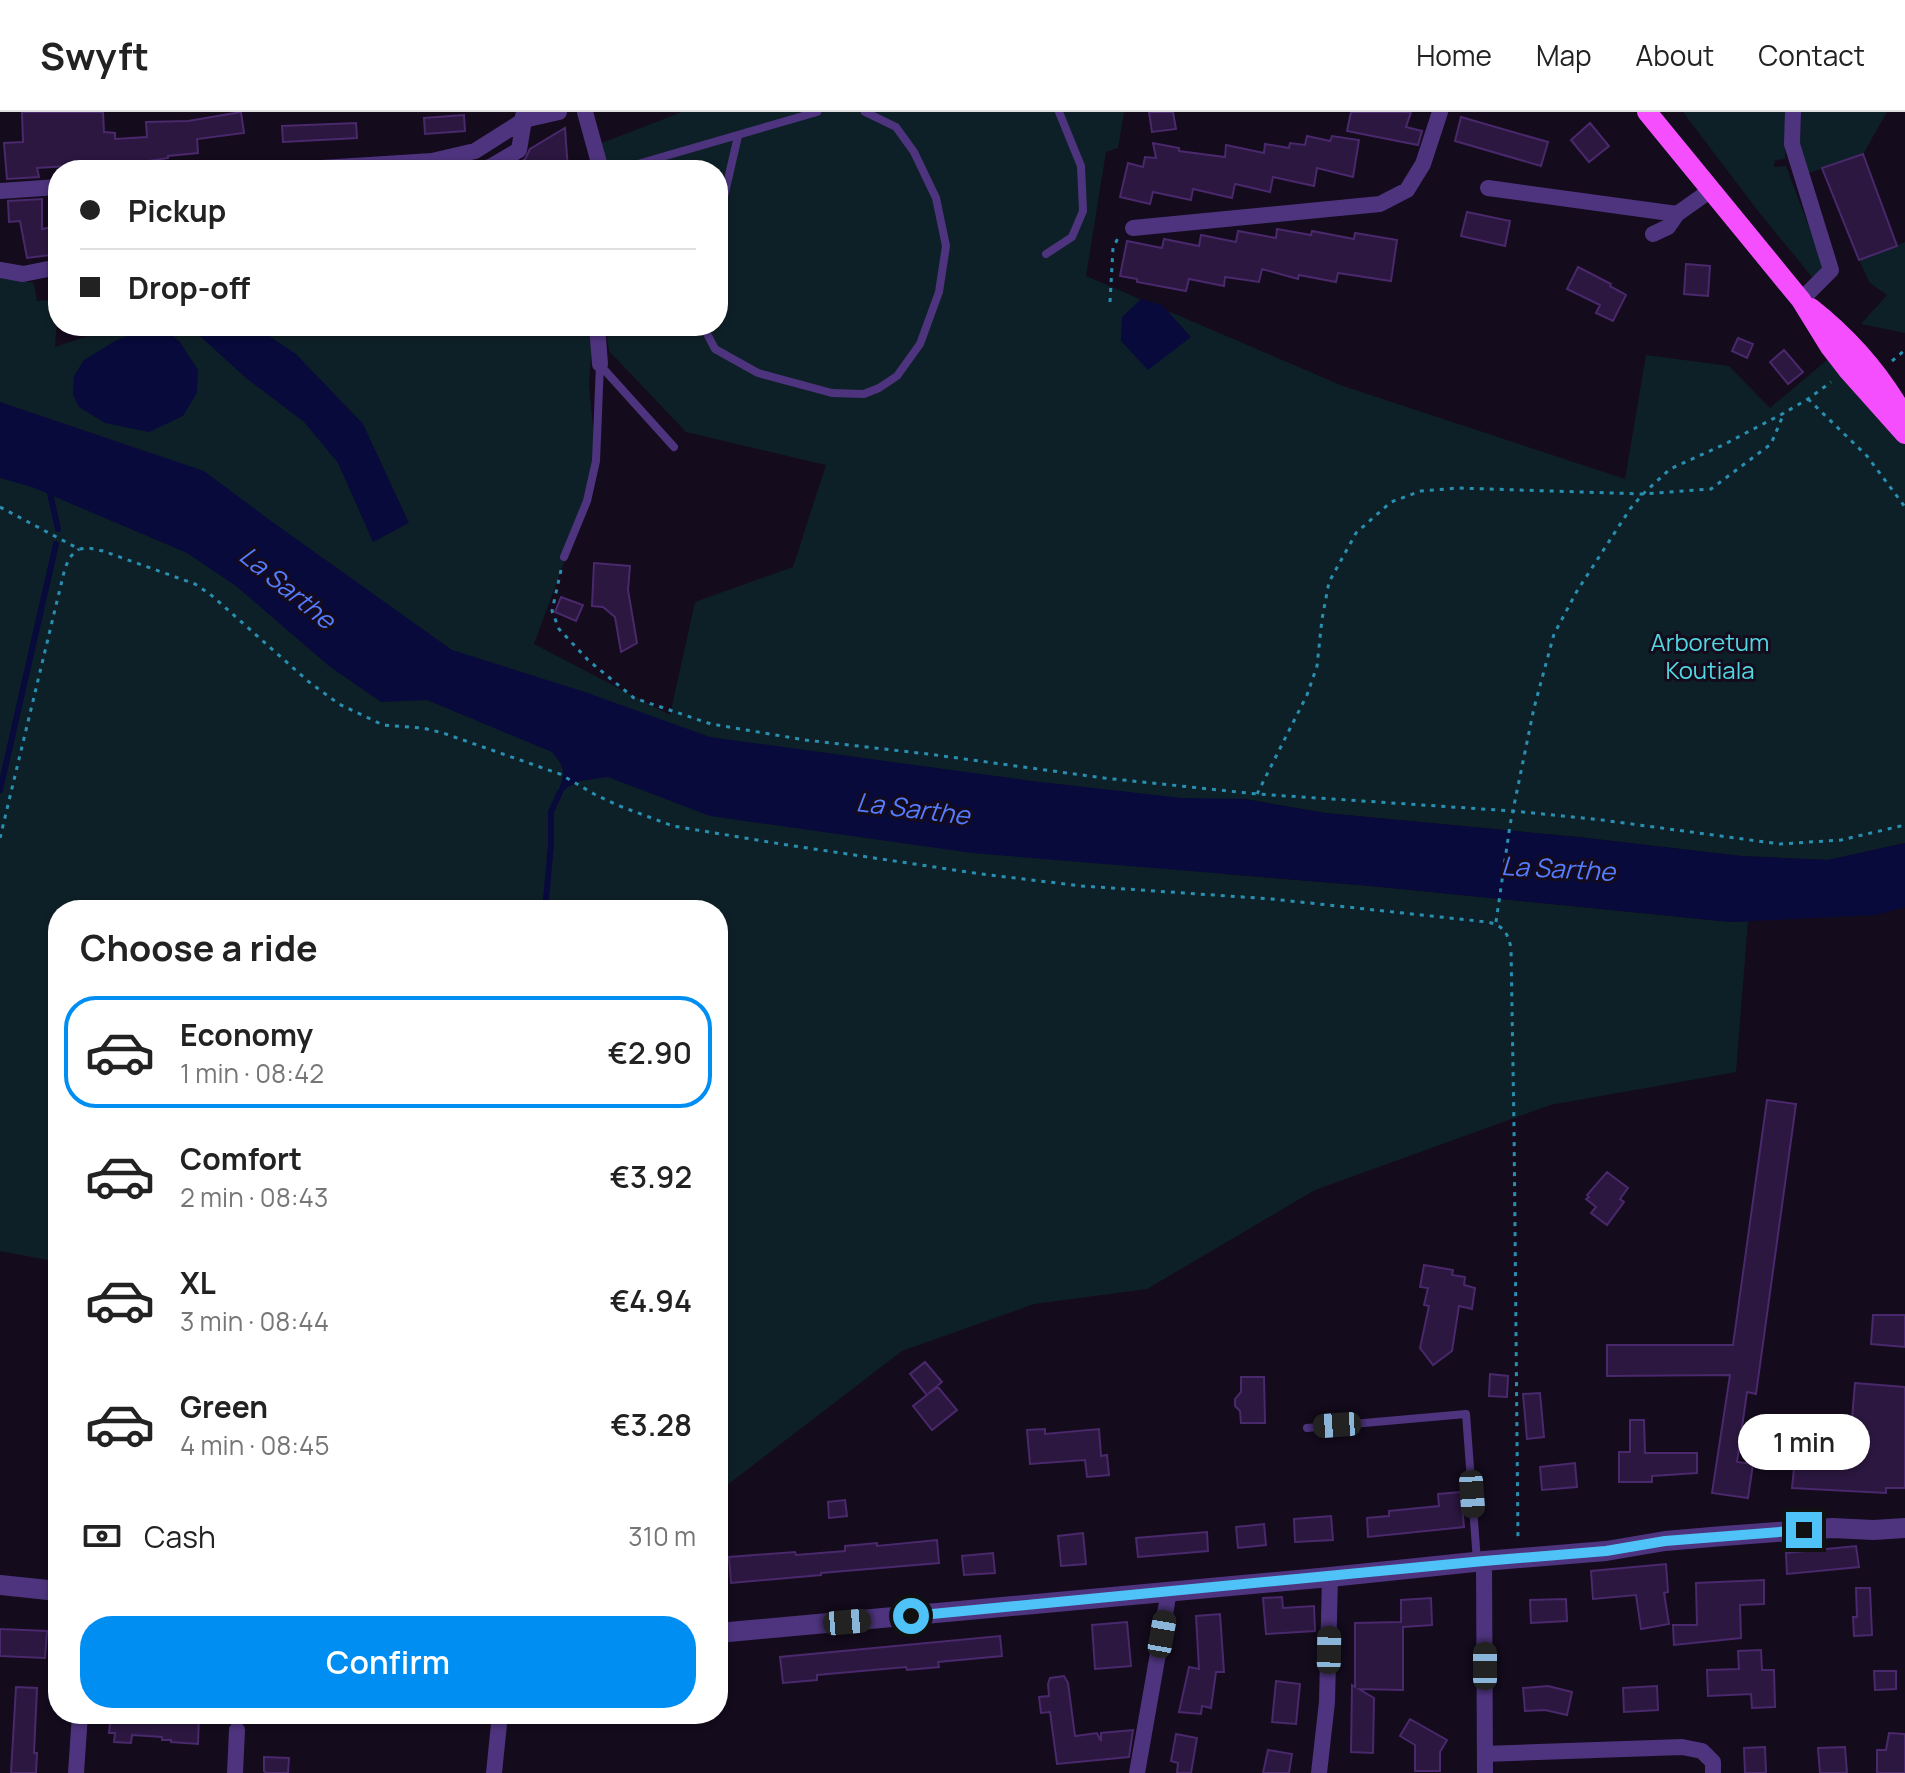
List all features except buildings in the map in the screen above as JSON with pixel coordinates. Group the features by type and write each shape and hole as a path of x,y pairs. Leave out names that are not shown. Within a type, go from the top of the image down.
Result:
{"main road":[{"path":"1647,112 1801,300 1830,347 1905,434"},
{"path":"1801,300 1834,326 1862,355 1905,418"}],"street":[{"path":"436,160 475,151 523,116 559,112"},
{"path":"585,112 598,160"},
{"path":"1133,228 1380,204 1407,190 1423,164 1440,112"},
{"path":"1793,112 1792,144 1831,270 1801,300"},
{"path":"502,160 519,150 523,116"},
{"path":"0,191 48,188"},
{"path":"1488,188 1677,214"},
{"path":"1653,234 1668,227 1677,214 1711,190"},
{"path":"0,270 23,274 48,269"},
{"path":"598,336 600,364"},
{"path":"728,1632 1606,1551 1665,1541 1832,1528 1905,1528"},
{"path":"1481,1562 1485,1773"},
{"path":"1319,1773 1327,1702 1330,1577"},
{"path":"0,1585 48,1590"},
{"path":"1137,1773 1169,1591"},
{"path":"76,1773 79,1724"},
{"path":"494,1773 499,1724"},
{"path":"235,1773 237,1730"},
{"path":"1485,1754 1682,1747 1702,1751 1713,1762 1713,1773"}],"lane":[{"path":"653,160 817,112"},
{"path":"708,336 715,349 758,373 832,393 864,394 879,388 897,376 920,344 939,292 946,246 936,198 914,152 896,127 865,112"},
{"path":"1046,254 1072,237 1083,211 1081,166 1059,112"},
{"path":"728,180 738,136"},
{"path":"600,364 674,447"},
{"path":"564,557 586,503 596,461 600,364"},
{"path":"1307,1428 1466,1414 1481,1562"}],"path":[{"path":"1110,302 1113,248 1120,233 1133,228"},
{"path":"1892,361 1905,350"},
{"path":"1495,923 1510,825 1534,708 1554,634 1577,591 1630,509 1670,469 1784,413 1837,377"},
{"path":"1808,399 1867,456 1905,507"},
{"path":"1257,794 1302,707 1317,666 1329,582 1356,533 1391,502 1421,491 1458,488 1643,494 1711,489 1771,444 1784,413"},
{"path":"0,507 79,549"},
{"path":"0,838 65,568 70,557 79,549 89,548 195,584 309,682 339,704 383,725 443,733 560,774 617,805 673,826 981,874 1082,886 1272,899 1495,923 1509,935 1511,948 1518,1544"},
{"path":"564,557 552,611 559,629 588,660 634,698 711,724 805,740 1104,778 1257,794 1513,811 1780,844 1841,840 1905,825"}],"green space":[{"name":"Arboretum Koutiala","path":"682,112 1124,112 1118,148 1106,152 1086,276 1343,386 1625,479 1646,355 1729,366 1770,408 1833,355 1905,441 1905,843 1828,860 1741,856 1325,813 1245,799 1224,874 1731,922 1748,921 1736,1072 1550,1105 1315,1190 1147,1289 1034,1304 902,1351 728,1484 728,900 48,900 48,1260 0,1251 0,276 34,283 37,301 48,300 48,336 56,336 55,347 87,336 592,336 589,385 596,461 586,503 534,644 670,715 695,602 793,567 826,465 686,432 609,351 607,336 728,336 728,160 598,160 594,146"},
{"path":"1683,112 1786,112 1785,159 1775,160 1774,167 1786,166 1822,262 1821,272 1812,277"},
{"path":"1801,112 1887,112 1863,154 1809,173 1800,143"},
{"path":"1905,242 1905,333 1861,324 1887,295 1870,283 1859,260"}],"water":[{"path":"1141,299 1162,305 1191,337 1148,370 1121,341 1122,317"},
{"path":"128,336 173,336 180,342 198,370 197,393 183,416 149,432 105,423 79,407 73,395 74,376 84,360"},
{"path":"200,336 269,336 296,354 363,424 409,523 373,542 338,463 304,422 246,378"},
{"name":"La Sarthe","path":"0,402 204,471 452,650 585,692 710,737 1032,781 1182,798 1245,799 1325,813 1741,856 1828,860 1905,843 1905,907 1876,915 1731,922 1371,886 972,853 710,816 608,777 580,781 556,797 563,773 552,752 427,700 381,702 329,666 236,586 187,553 32,487 0,478"}],"waterway":[{"path":"49,489 58,529"},
{"path":"0,790 56,544"},
{"path":"546,900 551,812 560,792"}],"route":[{"path":"911,1616 1804,1530"}]}
